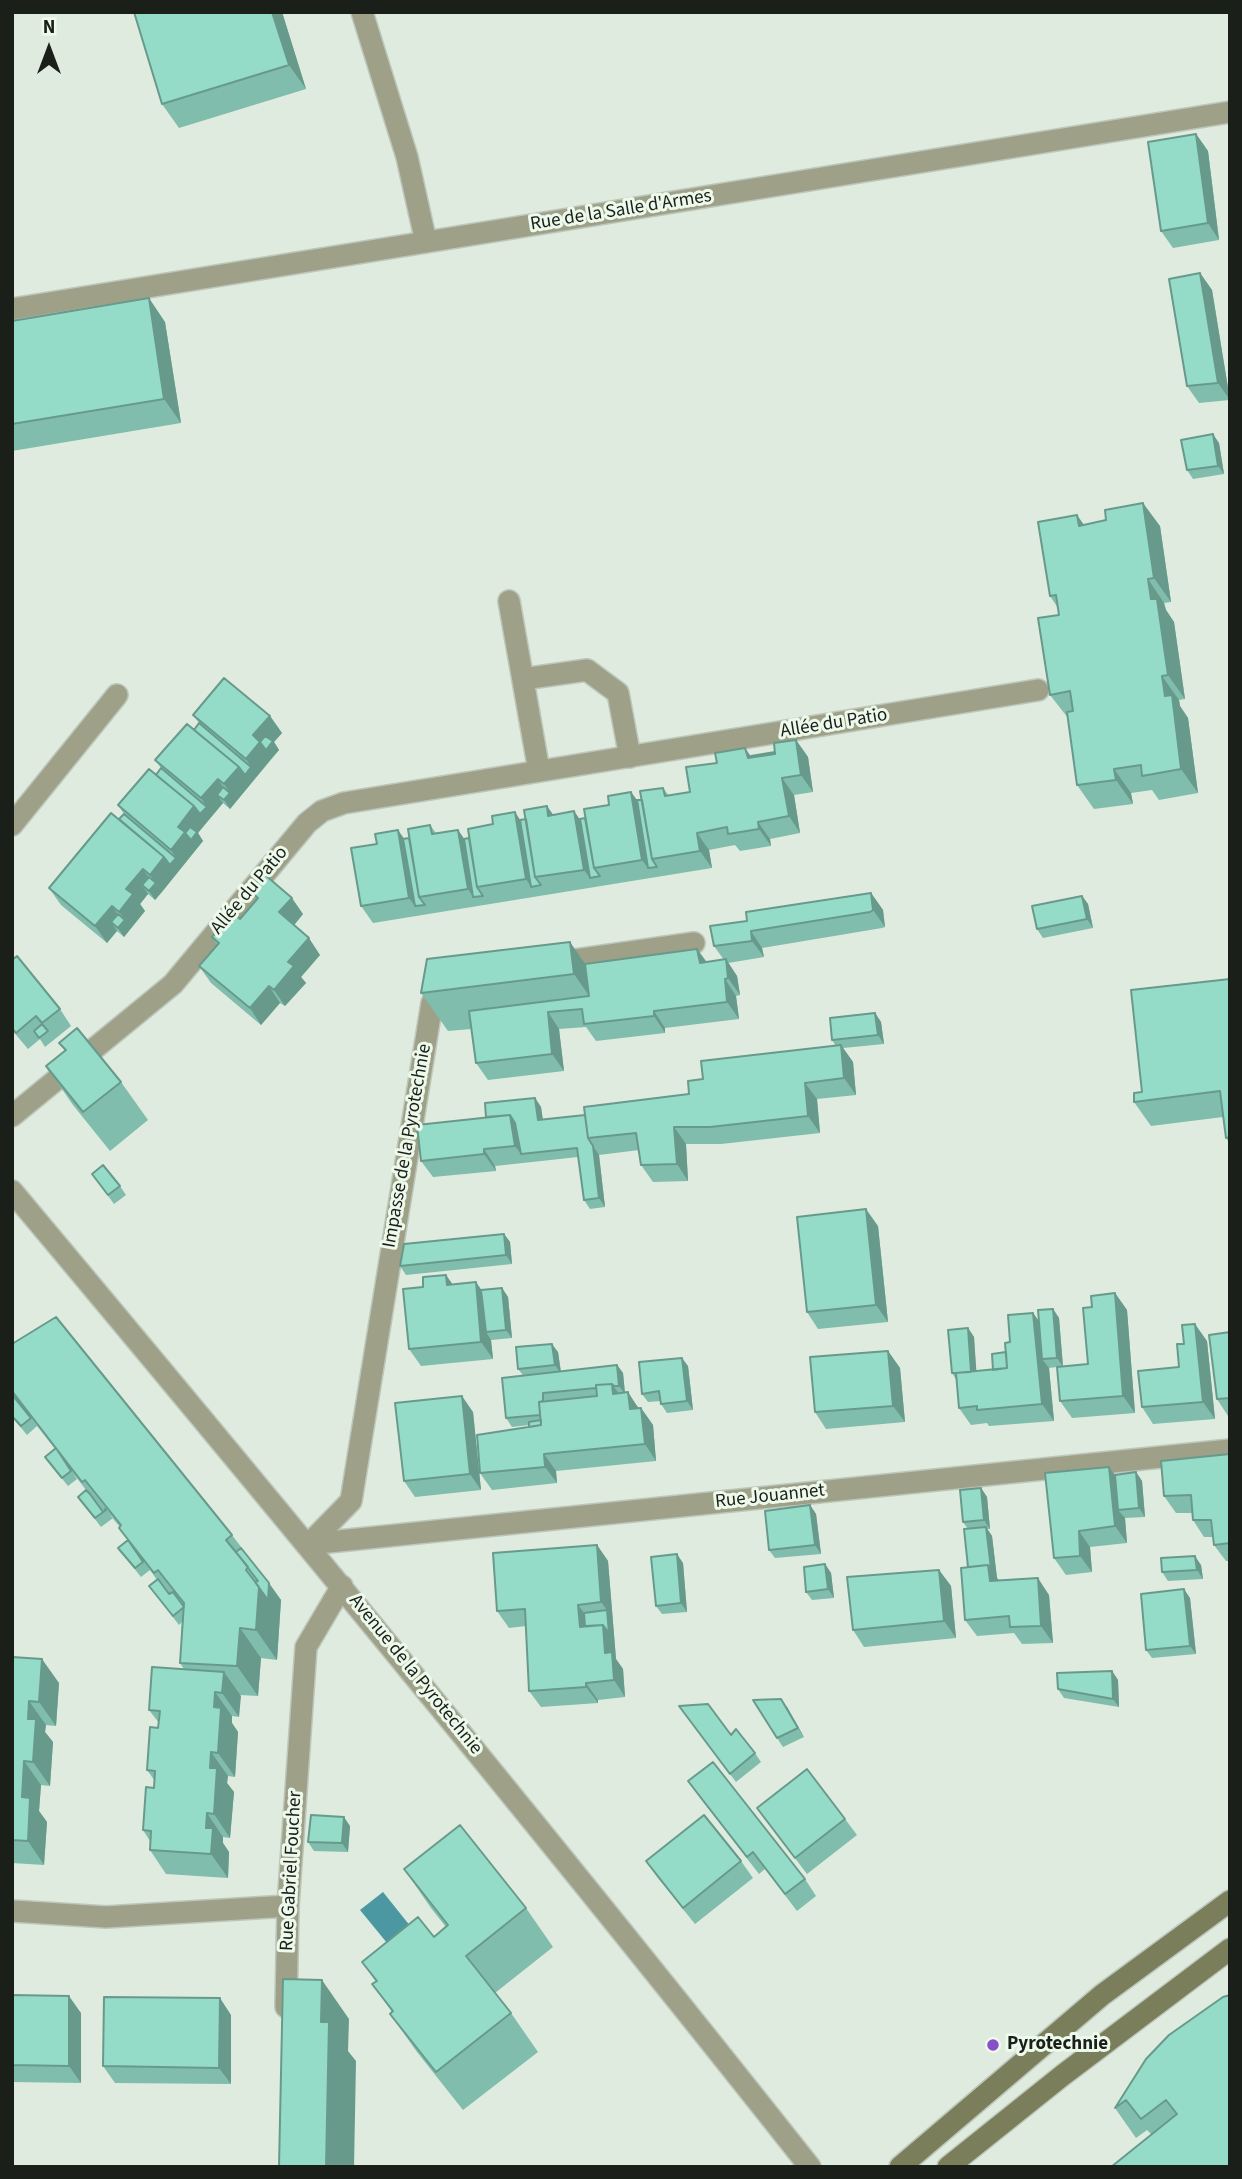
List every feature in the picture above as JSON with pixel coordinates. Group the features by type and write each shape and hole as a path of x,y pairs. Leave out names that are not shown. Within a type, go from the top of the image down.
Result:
{"main road":[{"path":"900,2167 1102,1995 1230,1901"},
{"path":"948,2167 1063,2075 1230,1949"}],"street":[{"path":"362,12 407,156 426,242"},
{"name":"Rue de la Salle d'Armes","path":"12,309 1230,112"},
{"path":"509,601 539,771"},
{"path":"523,680 587,670 618,693 630,757"},
{"name":"Allée du Patio","path":"12,1116 156,1000 307,823 322,811 344,803 1038,690"},
{"path":"12,825 117,695"},
{"path":"531,966 694,943"},
{"name":"Impasse de la Pyrotechnie","path":"309,1544 351,1500 432,1003 441,988 464,976"},
{"name":"Avenue de la Pyrotechnie","path":"12,1191 309,1544 624,1931 810,2167"},
{"name":"Rue Jouannet","path":"309,1544 1230,1450"},
{"name":"Rue Gabriel Foucher","path":"285,2029 289,1906 306,1647 342,1586"},
{"path":"12,1911 106,1917 289,1906"}],"water":[{"path":"383,1892 423,1942 401,1960 360,1910"}],"building":[{"path":"134,12 272,12 289,65 162,104"},
{"path":"1196,134 1208,223 1161,231 1148,142"},
{"path":"1200,273 1218,383 1187,386 1169,279"},
{"path":"149,298 164,399 12,424 12,321"},
{"path":"1213,434 1218,466 1187,470 1181,440"},
{"path":"1143,503 1154,578 1148,579 1151,599 1157,599 1168,675 1162,676 1165,696 1172,695 1181,769 1142,776 1141,765 1114,769 1116,780 1077,785 1067,712 1073,711 1070,691 1050,695 1038,618 1059,615 1056,595 1050,596 1038,522 1077,515 1079,526 1106,520 1105,510"},
{"path":"224,678 270,716 253,735 260,742 246,759 193,715"},
{"path":"199,723 251,767 245,775 194,730"},
{"path":"187,724 239,767 224,784 218,779 201,798 155,760"},
{"path":"265,736 273,741 266,750 260,742"},
{"path":"796,740 801,775 782,778 789,816 758,822 759,829 728,834 727,827 697,833 700,851 652,859 640,791 663,788 665,796 690,792 686,767 717,763 715,753 745,748 748,758 775,754 774,743"},
{"path":"775,754 751,757 751,756"},
{"path":"161,768 207,807 200,814 156,775"},
{"path":"149,769 194,806 178,827 185,832 171,850 118,805"},
{"path":"223,787 230,793 224,800 217,795"},
{"path":"631,792 642,860 594,868 584,809 609,805 608,796"},
{"path":"637,800 642,800 652,859 657,867 648,868"},
{"path":"547,806 548,816 574,811 584,870 535,877 524,810"},
{"path":"515,812 526,879 477,887 468,829 493,824 492,816"},
{"path":"111,813 164,857 150,875 143,869 126,889 133,894 119,912 112,906 95,926 49,888"},
{"path":"124,814 176,858 170,865 119,819"},
{"path":"585,818 594,868 600,876 590,878 580,819"},
{"path":"526,819 535,877 541,885 531,887 520,820"},
{"path":"430,825 432,834 458,830 468,889 419,897 408,829"},
{"path":"190,827 197,832 191,840 185,833"},
{"path":"398,830 409,898 361,906 351,848 377,844 375,834"},
{"path":"409,838 419,897 425,905 415,906 403,839"},
{"path":"469,838 477,887 483,896 473,897 464,839"},
{"path":"264,874 292,898 279,912 309,938 288,962 294,966 274,990 269,986 250,1008 199,966 219,943 212,937 232,913 240,919 258,898 250,891"},
{"path":"149,877 156,883 149,891 142,885"},
{"path":"871,893 873,910 870,912 751,931 752,941 714,946 710,926 747,921 746,912"},
{"path":"1082,896 1087,919 1037,929 1032,906"},
{"path":"118,914 125,920 118,928 111,922"},
{"path":"570,942 574,974 421,993 427,959"},
{"path":"697,949 700,963 726,959 727,1002 654,1011 654,1016 584,1024 582,1009 548,1012 552,1054 476,1063 469,1011 589,996 585,964"},
{"path":"17,956 60,1009 42,1023 36,1016 16,1033 12,1028 12,960"},
{"path":"1230,979 1230,1137 1226,1138 1220,1091 1134,1102 1134,1093 1142,1092 1131,990"},
{"path":"875,1013 878,1035 832,1040 830,1018"},
{"path":"42,1024 48,1031 39,1038 34,1031"},
{"path":"77,1028 121,1082 83,1112 46,1066 66,1050 59,1043"},
{"path":"841,1045 844,1078 805,1083 808,1116 710,1127 674,1127 677,1164 641,1165 636,1133 588,1138 584,1107 689,1094 688,1081 703,1079 701,1061"},
{"path":"535,1098 538,1120 585,1115 588,1138 593,1146 599,1198 584,1200 577,1148 521,1154 515,1123 510,1115 486,1117 485,1103"},
{"path":"510,1115 515,1146 484,1149 484,1154 421,1161 417,1125"},
{"path":"103,1165 120,1186 108,1195 92,1174"},
{"path":"866,1209 876,1305 807,1312 797,1217"},
{"path":"504,1234 506,1255 400,1266 404,1244"},
{"path":"446,1275 447,1285 476,1282 481,1342 409,1349 403,1289 423,1287 423,1277"},
{"path":"502,1288 506,1330 486,1332 481,1290"},
{"path":"1115,1293 1123,1396 1060,1401 1057,1367 1088,1364 1083,1308 1092,1307 1091,1296"},
{"path":"1053,1309 1057,1358 1042,1359 1038,1310"},
{"path":"1033,1313 1042,1404 977,1410 977,1406 959,1408 956,1373 1007,1368 1005,1343 1010,1342 1008,1315"},
{"path":"56,1317 232,1535 226,1540 248,1567 246,1570 259,1587 256,1630 240,1628 237,1666 180,1663 184,1603 158,1570 154,1573 119,1528 121,1525 85,1480 82,1482 12,1391 12,1344"},
{"path":"1195,1324 1203,1402 1142,1407 1138,1371 1179,1367 1177,1344 1184,1344 1182,1325"},
{"path":"968,1328 971,1372 952,1373 948,1330"},
{"path":"1230,1332 1230,1398 1217,1399 1209,1335"},
{"path":"552,1344 555,1365 518,1369 516,1347"},
{"path":"888,1351 893,1406 815,1412 810,1357"},
{"path":"1006,1352 1007,1368 993,1370 992,1354"},
{"path":"682,1358 687,1401 661,1404 659,1391 642,1394 639,1362"},
{"path":"617,1365 619,1386 596,1385 596,1388 543,1393 543,1401 539,1402 540,1415 506,1418 502,1378"},
{"path":"612,1384 613,1394 628,1392 630,1409 641,1408 645,1444 544,1454 545,1467 480,1473 477,1435 541,1425 539,1402 597,1396 596,1385"},
{"path":"462,1396 470,1474 404,1481 395,1403"},
{"path":"14,1397 31,1418 21,1426 12,1416"},
{"path":"541,1420 541,1425 529,1427 529,1422"},
{"path":"56,1448 71,1471 62,1478 45,1457"},
{"path":"1230,1454 1230,1543 1214,1545 1211,1520 1193,1520 1191,1495 1164,1496 1161,1461"},
{"path":"1109,1467 1115,1526 1079,1531 1080,1556 1054,1558 1045,1473"},
{"path":"1136,1472 1139,1508 1118,1510 1115,1475"},
{"path":"981,1488 984,1520 963,1522 960,1490"},
{"path":"86,1490 103,1512 106,1510 95,1518 78,1497"},
{"path":"810,1505 815,1545 769,1550 765,1511"},
{"path":"986,1527 991,1569 988,1565 968,1567 964,1529"},
{"path":"128,1540 143,1562 135,1568 118,1548"},
{"path":"597,1545 601,1602 578,1605 580,1627 603,1625 605,1653 612,1652 614,1680 586,1683 586,1687 529,1691 525,1609 497,1611 493,1553"},
{"path":"241,1548 269,1583 268,1600 255,1582 258,1581 236,1552"},
{"path":"677,1554 681,1603 656,1606 651,1557"},
{"path":"1195,1556 1197,1570 1162,1572 1161,1558"},
{"path":"825,1564 828,1589 806,1592 804,1567"},
{"path":"988,1565 990,1581 1038,1578 1041,1626 1010,1627 1009,1616 965,1620 961,1568"},
{"path":"939,1570 944,1621 853,1630 847,1577"},
{"path":"158,1579 169,1594 173,1592 184,1607 173,1616 149,1586"},
{"path":"1184,1589 1190,1646 1146,1650 1141,1594"},
{"path":"607,1610 609,1633 603,1625 585,1626 584,1613"},
{"path":"12,1657 42,1659 39,1702 29,1701 28,1719 36,1719 33,1762 24,1761 22,1797 30,1798 28,1841 12,1840"},
{"path":"152,1667 224,1672 222,1693 215,1692 214,1707 221,1708 218,1753 211,1752 210,1768 217,1768 214,1814 207,1813 206,1828 213,1828 211,1854 150,1850 151,1831 143,1830 146,1787 154,1788 155,1771 147,1770 150,1727 158,1728 160,1711 149,1710"},
{"path":"1112,1671 1113,1699 1058,1689 1057,1673"},
{"path":"781,1699 798,1728 777,1738 753,1700"},
{"path":"708,1704 731,1735 736,1729 755,1753 730,1774 679,1706"},
{"path":"713,1762 805,1879 785,1894 753,1852 747,1857 688,1781"},
{"path":"807,1769 845,1819 795,1858 757,1808"},
{"path":"311,1815 344,1817 342,1843 308,1842"},
{"path":"704,1815 741,1861 683,1908 646,1861"},
{"path":"460,1825 526,1908 466,1956 511,2013 436,2072 390,2014 393,2011 372,1984 377,1981 362,1962 418,1917 434,1937 448,1925 404,1869"},
{"path":"283,1979 322,1980 321,2022 329,2022 326,2167 279,2167"},
{"path":"12,1995 69,1996 69,2066 12,2065"},
{"path":"1230,1995 1230,2166 1111,2167 1177,2114 1166,2100 1141,2119 1126,2100 1115,2108 1146,2059 1169,2035 1223,1997"},
{"path":"104,1997 220,1998 219,2068 103,2066"}],"place":[{"name":"Pyrotechnie","path":"993,2045"}]}
